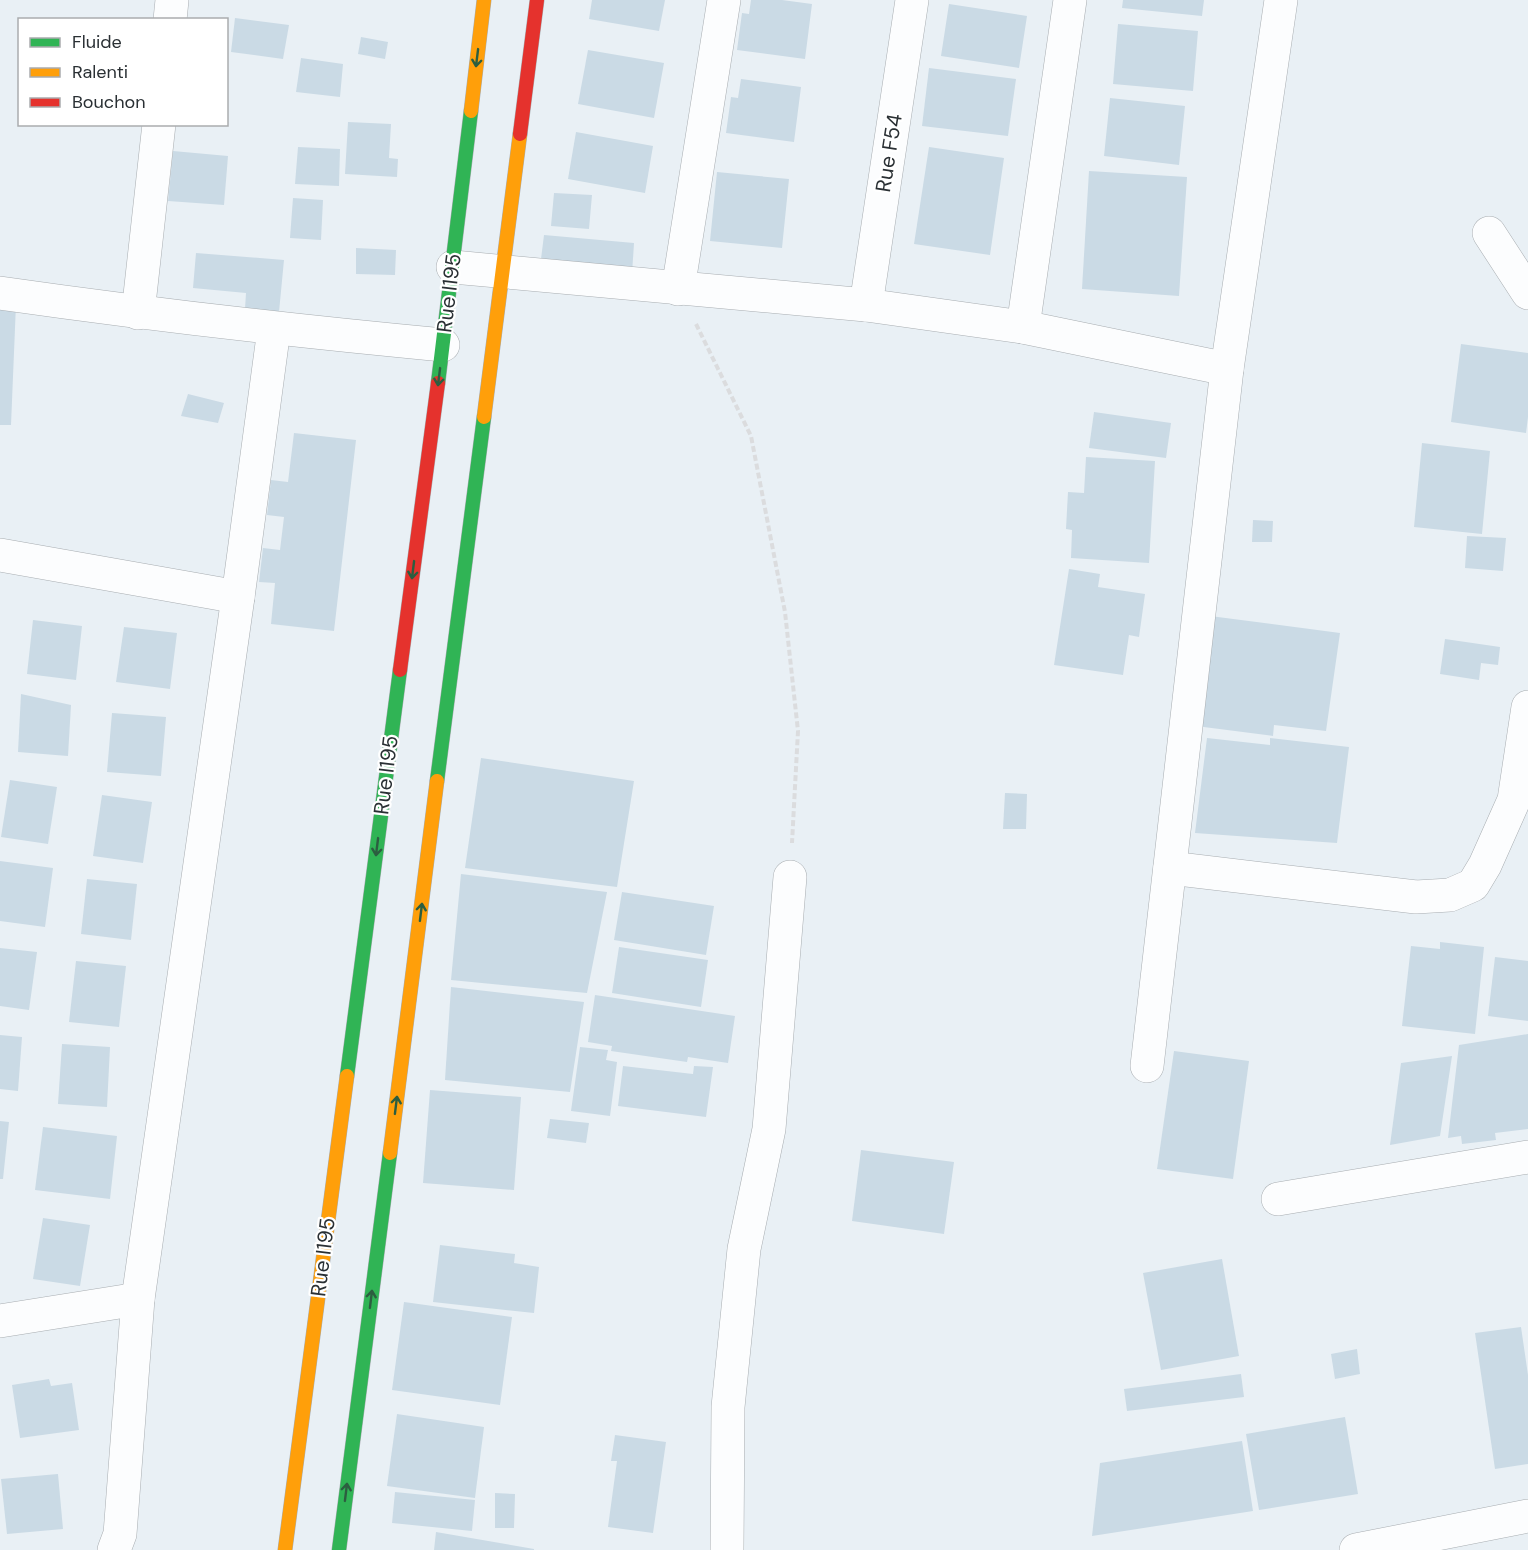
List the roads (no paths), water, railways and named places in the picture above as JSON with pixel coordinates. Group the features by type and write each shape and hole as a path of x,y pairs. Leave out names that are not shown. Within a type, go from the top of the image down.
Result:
{"main road":[{"name":"Rue I195","path":"285,1550 443,345 484,0"},
{"path":"339,1550 537,0"}],"street":[{"path":"170,18 172,0"},
{"path":"678,289 724,0"},
{"name":"Rue F54","path":"866,305 912,0"},
{"path":"1023,327 1070,0"},
{"path":"1147,1066 1227,369 1281,0"},
{"path":"138,313 159,126"},
{"path":"1489,233 1528,293"},
{"path":"453,267 866,305 1023,327 1227,369"},
{"path":"0,292 138,313 443,345"},
{"path":"114,1550 120,1534 138,1299 274,329"},
{"path":"0,555 238,597"},
{"path":"1170,868 1416,897 1450,895 1473,885 1485,865 1514,800 1528,707"},
{"path":"727,1550 728,1407 744,1250 769,1129 790,877"},
{"path":"1278,1199 1528,1157"},
{"path":"0,1321 138,1299"},
{"path":"1356,1550 1528,1516"}]}
